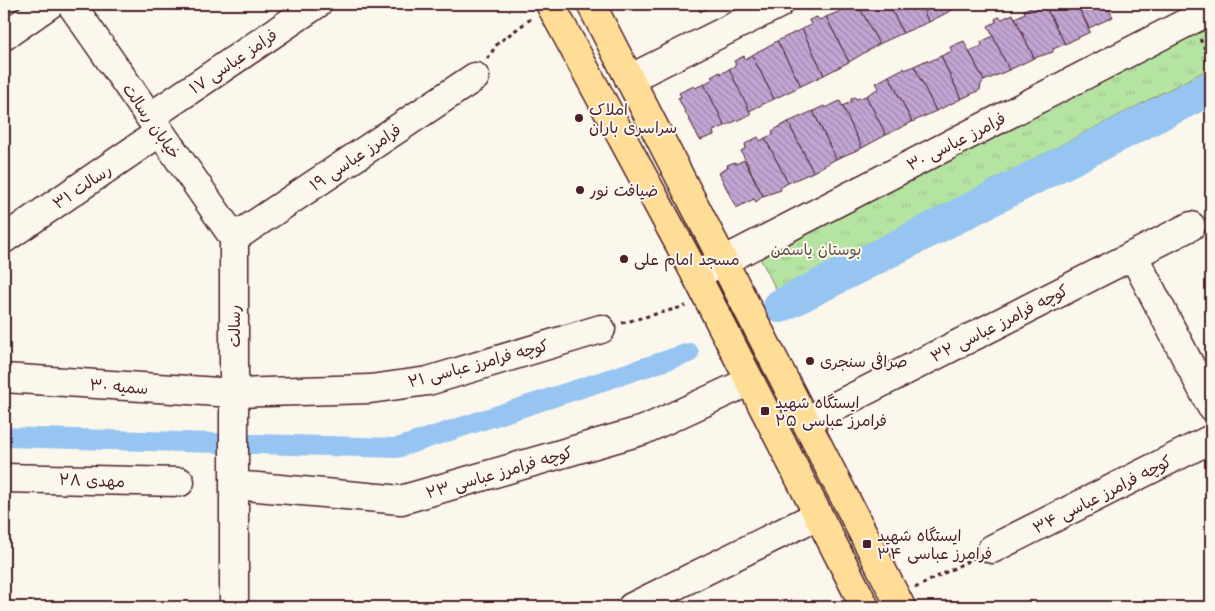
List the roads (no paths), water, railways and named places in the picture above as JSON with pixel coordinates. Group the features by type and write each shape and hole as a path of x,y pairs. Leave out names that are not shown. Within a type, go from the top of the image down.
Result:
{"main road":[{"path":"551,4 696,275 866,607"},
{"path":"591,4 898,602"}],"street":[{"path":"4,36 50,4"},
{"name":"خیابان رسالت","path":"71,4 234,238"},
{"name":"فرامز عباسی ۱۷","path":"155,125 317,4"},
{"path":"629,79 779,4"},
{"name":"فرامرز عباسی ۳۰","path":"696,275 1194,12"},
{"name":"فرامرز عباسی ۱۹","path":"234,238 475,77"},
{"name":"رسالت ۳۱","path":"4,239 155,125"},
{"name":"کوچه فرامرز عباسی ۳۲","path":"806,421 1191,226"},
{"name":"رسالت","path":"234,238 235,485"},
{"path":"1133,255 1211,406"},
{"name":"کوچه فرامرز عباسی ۲۱","path":"234,404 428,381 602,328"},
{"name":"سمیه ۳۰","path":"4,378 234,404"},
{"name":"کوچه فرامرز عباسی ۲۳","path":"235,485 401,500 644,430 750,381"},
{"name":"کوچه فرامرز عباسی ۳۴","path":"992,549 1211,439"},
{"name":"مهدی ۲۸","path":"4,478 180,482"},
{"path":"234,607 235,485"},
{"path":"632,607 818,515"}],"waterway":[{"path":"780,306 1211,88"},
{"path":"4,437 397,448 689,353"}],"place":[{"name":"املاک سراسری باران","path":"579,118"},
{"name":"ضیافت نور","path":"580,190"},
{"name":"مسجد امام علی","path":"624,259"},
{"name":"صرافی سنجری","path":"810,361"},
{"name":"ایستگاه شهید فرامرز عباسی ۲۵","path":"765,411"},
{"name":"ایستگاه شهید فرامرز عباسی ۳۴","path":"867,544"}],"park label":[{"name":"بوستان یاسمن","path":"816,249"}]}
